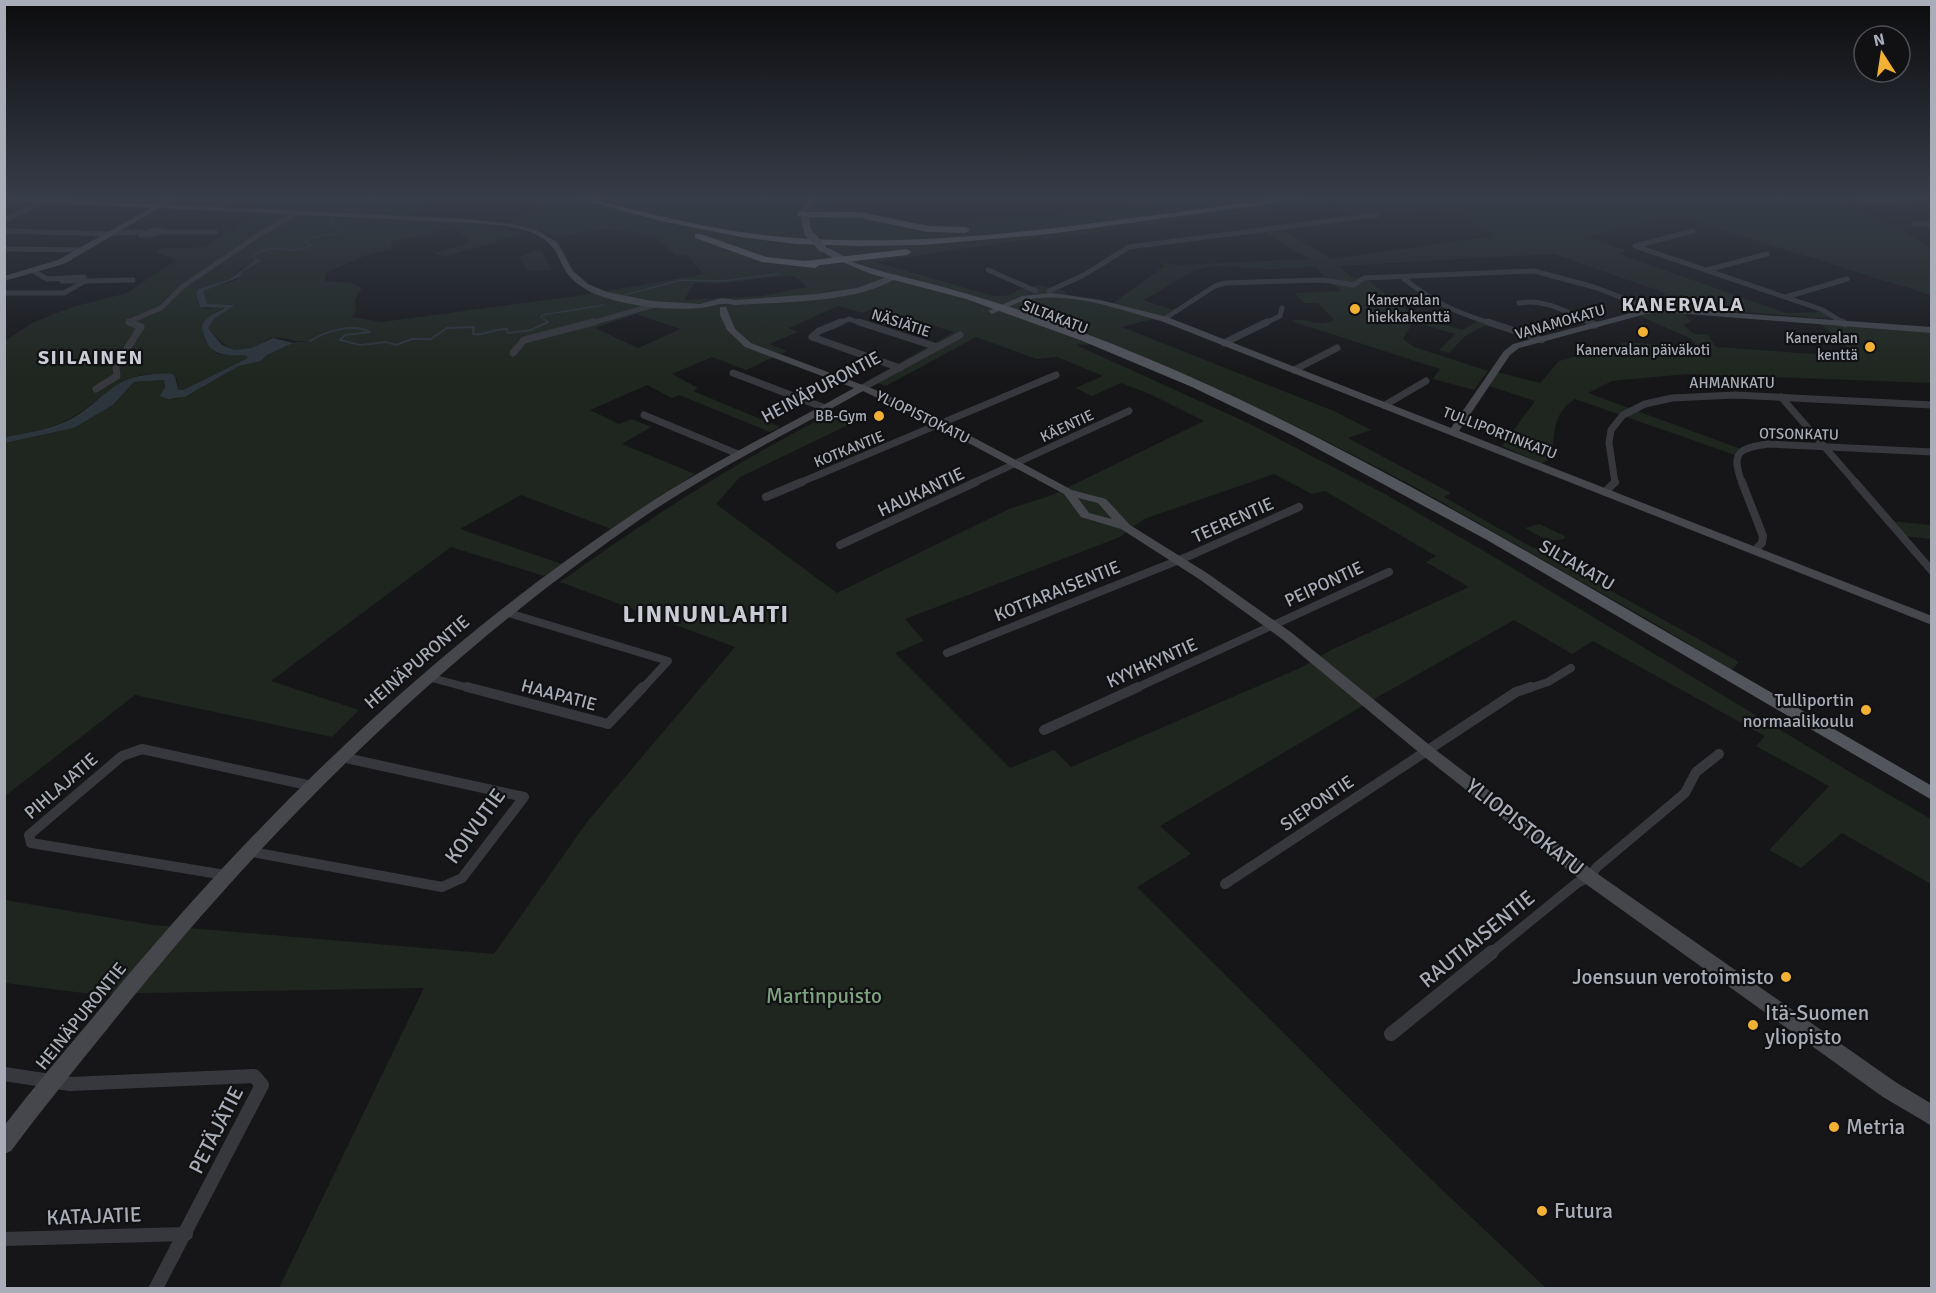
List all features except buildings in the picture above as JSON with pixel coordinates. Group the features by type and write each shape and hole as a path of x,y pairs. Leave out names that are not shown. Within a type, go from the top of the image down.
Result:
{"highway":[{"path":"767,259 836,265 853,270"},
{"path":"805,264 846,259"},
{"path":"864,259 860,262 867,269"}],"main road":[{"name":"SILTAKATU","path":"838,260 996,309 1142,370 1196,385 1268,418 1393,482 1517,551 1932,794"},
{"name":"SILTAKATU","path":"838,260 853,270 892,278"}],"street":[{"path":"4,279 35,272 63,259"},
{"path":"96,389 117,376 116,366 141,327 128,322 161,308 182,287 225,259"},
{"path":"563,259 569,271 586,285 610,295 658,304 712,304 723,300 735,303 844,292 880,284 892,278"},
{"path":"1050,293 1109,259"},
{"path":"1675,259 1823,310 1845,324"},
{"path":"1707,270 1747,259"},
{"path":"988,270 1036,293"},
{"path":"35,272 42,278 64,279 62,281 66,282 133,280"},
{"path":"1164,319 1215,286 1225,284 1323,280 1354,285 1364,278 1539,272 1639,303 1654,310"},
{"path":"1403,278 1428,298 1448,309 1542,340"},
{"path":"1786,297 1846,279"},
{"path":"4,293 64,292 85,281"},
{"name":"TULLIPORTINKATU","path":"996,309 1036,293 1050,293 1164,319 1932,621"},
{"path":"1519,303 1529,301 1543,303 1595,326"},
{"path":"712,304 715,308 723,309 731,308 735,303"},
{"path":"513,353 524,340 639,311 658,304"},
{"path":"1224,343 1280,316 1282,308"},
{"name":"YLIOPISTOKATU","path":"723,309 725,321 732,334 759,350 862,388 941,424 1068,492 1102,501 1126,527 1179,560 1273,626 1427,751 1589,876 1890,1090 1932,1116"},
{"name":"VANAMOKATU","path":"1453,432 1507,352 1516,346 1654,310 1932,330"},
{"name":"NÄSIÄTIE","path":"900,368 812,337 819,331 849,319 937,347"},
{"name":"HEINÄPURONTIE","path":"4,1144 168,940 247,851 341,757 428,678 506,612 638,515 738,453 960,336"},
{"path":"1294,370 1337,348"},
{"path":"733,373 825,408"},
{"name":"KOTKANTIE","path":"766,497 1056,375"},
{"path":"1385,405 1426,381"},
{"name":"AHMANKATU","path":"1605,492 1615,484 1609,438 1616,421 1633,408 1662,399 1689,396 1781,397 1932,405"},
{"path":"1781,397 1932,571"},
{"name":"KÄENTIE","path":"1016,465 1129,411"},
{"path":"644,415 738,453"},
{"name":"OTSONKATU","path":"1755,550 1762,543 1763,536 1737,472 1736,457 1741,451 1752,446 1769,444 1932,452"},
{"name":"HAUKANTIE","path":"840,546 1016,465"},
{"name":"YLIOPISTOKATU","path":"1068,492 1085,515 1126,527"},
{"name":"TEERENTIE","path":"1179,560 1299,507"},
{"name":"KOTTARAISENTIE","path":"947,653 1179,560"},
{"name":"PEIPONTIE","path":"1273,626 1389,572"},
{"name":"HAAPATIE","path":"428,678 608,724 668,661 506,612"},
{"name":"KYYHKYNTIE","path":"1044,730 1273,626"},
{"name":"SIEPONTIE","path":"1225,884 1516,692 1548,682 1571,668"},
{"name":"PIHLAJATIE","path":"225,875 31,843 29,835 122,756 142,749 312,786"},
{"name":"RAUTIAISENTIE","path":"1391,1034 1589,876 1685,793 1696,772 1719,754"},
{"name":"KOIVUTIE","path":"247,851 442,887 462,878 524,797 341,757"},
{"path":"4,1074 52,1082"},
{"name":"PETÄJÄTIE","path":"52,1082 70,1084 254,1076 262,1085 156,1288"},
{"name":"KATAJATIE","path":"4,1239 186,1234"}],"green space":[{"name":"Martinpuisto","path":"174,259 357,259 327,272 324,281 352,283 362,288 355,299 356,311 352,317 382,322 583,295 704,274 690,259 894,259 876,262 993,296 1010,295 1017,290 1038,285 1065,291 1067,294 1113,303 1165,266 1160,263 1177,265 1302,259 1458,259 1339,266 1351,277 1366,279 1416,317 1462,330 1480,320 1490,323 1465,336 1449,353 1439,350 1456,334 1413,322 1403,339 1414,347 1488,371 1474,390 1433,379 1440,369 1291,321 1321,323 1334,320 1318,303 1303,303 1295,293 1341,291 1315,267 1271,269 1213,266 1193,271 1144,300 1173,310 1164,316 1122,327 1334,411 1371,430 1348,438 1451,493 1444,497 1533,548 1549,547 1573,560 1567,566 1739,662 1732,670 1413,486 1328,442 1276,417 1096,344 1076,345 1248,423 1385,494 1931,819 1931,884 1842,833 1801,868 1769,850 1829,786 1756,746 1765,736 1593,641 1572,654 1514,620 1369,702 1160,826 1191,854 1137,887 1416,1165 1546,1288 279,1288 424,988 91,994 5,983 5,900 153,925 494,954 587,822 735,647 560,582 691,493 828,415 850,424 740,477 716,504 837,593 1009,509 1052,495 1204,421 1152,395 1121,383 1092,396 1075,388 1103,376 1057,357 1037,359 976,337 886,386 869,380 954,332 873,308 863,313 838,306 789,328 798,332 769,344 787,351 746,370 712,357 672,374 698,388 693,391 780,427 770,432 679,395 672,398 647,385 590,410 619,424 632,419 651,427 622,444 695,474 611,529 521,495 460,529 562,564 544,576 451,547 271,681 359,710 332,737 135,695 5,796 5,443 74,428 113,405 134,382 164,380 165,387 161,396 176,399 189,395 239,366 261,361 267,355 291,344 310,341 273,338 256,347 240,350 228,347 208,328 215,318 232,304 211,306 207,304 203,290 234,281 243,271 259,262 241,269 228,280 198,289 199,300 205,309 225,307 212,315 204,340 217,354 246,355 249,356 248,358 183,390 178,390 177,379 165,374 138,376 117,385 67,420 44,429 5,437 5,341 32,323 72,307 127,293","holes":["794,276 807,287 762,296 684,300 694,283 716,284","636,314 681,329 638,348 595,328","1274,474 1312,494 1325,491 1436,556 1426,562 1469,587 1331,650 1300,668 1071,767 1054,750 1010,768 895,653 924,641 905,619 1120,537 1144,519"]},
{"path":"520,259 546,259 552,270 527,271"},
{"path":"1568,259 1634,259 1786,313 1827,312 1836,319 1663,306 1665,293"},
{"path":"1816,259 1931,259 1931,295"},
{"path":"1652,311 1683,312 1691,322 1683,325 1694,334 1708,335 1716,347 1857,357 1820,323 1931,331 1931,383 1687,374 1612,381 1588,393 1741,449 1735,455 1575,399 1558,417 1552,457 1542,464 1502,446 1535,401 1489,386 1497,372 1540,383 1559,361 1627,342 1699,348 1690,338 1637,315"},
{"path":"1890,521 1931,525 1931,539 1903,536"},
{"path":"1539,524 1565,536 1564,539 1548,541 1525,528"}],"shaded area":[{"path":"259,259 260,262 243,271 240,277 203,291 207,304 235,305 215,318 208,328 222,345 235,350 252,348 273,338 293,343 311,341 291,344 267,355 261,361 239,366 185,397 168,399 160,396 165,387 164,380 134,382 113,405 74,428 5,443 5,437 44,429 67,421 116,385 127,380 139,376 173,374 178,390 183,390 248,358 246,355 214,351 206,342 203,333 202,328 205,321 225,308 200,307 196,293 198,289 228,280"}],"waterway":[{"path":"624,295 681,280 723,281 778,274"},
{"path":"548,322 541,317 542,315 604,305"},
{"path":"310,341 331,331 356,328 370,332 345,335 340,340 360,345 386,342 396,345 412,339 431,339 447,328 474,327 473,334 507,329 508,333 531,330 548,322"}],"place":[{"name":"Kanervalan hiekkakenttä","path":"1355,309"},
{"name":"Kanervalan päiväkoti","path":"1643,332"},
{"name":"Kanervalan kenttä","path":"1870,347"},
{"name":"BB-Gym","path":"879,416"},
{"name":"Tulliportin normaalikoulu","path":"1866,710"},
{"name":"Joensuun verotoimisto","path":"1786,977"},
{"name":"Itä-Suomen yliopisto","path":"1753,1025"},
{"name":"Metria","path":"1834,1127"},
{"name":"Futura","path":"1542,1211"}],"district":[{"name":"KANERVALA","path":"1683,304"},
{"name":"SIILAINEN","path":"91,357"},
{"name":"LINNUNLAHTI","path":"706,614"}]}
